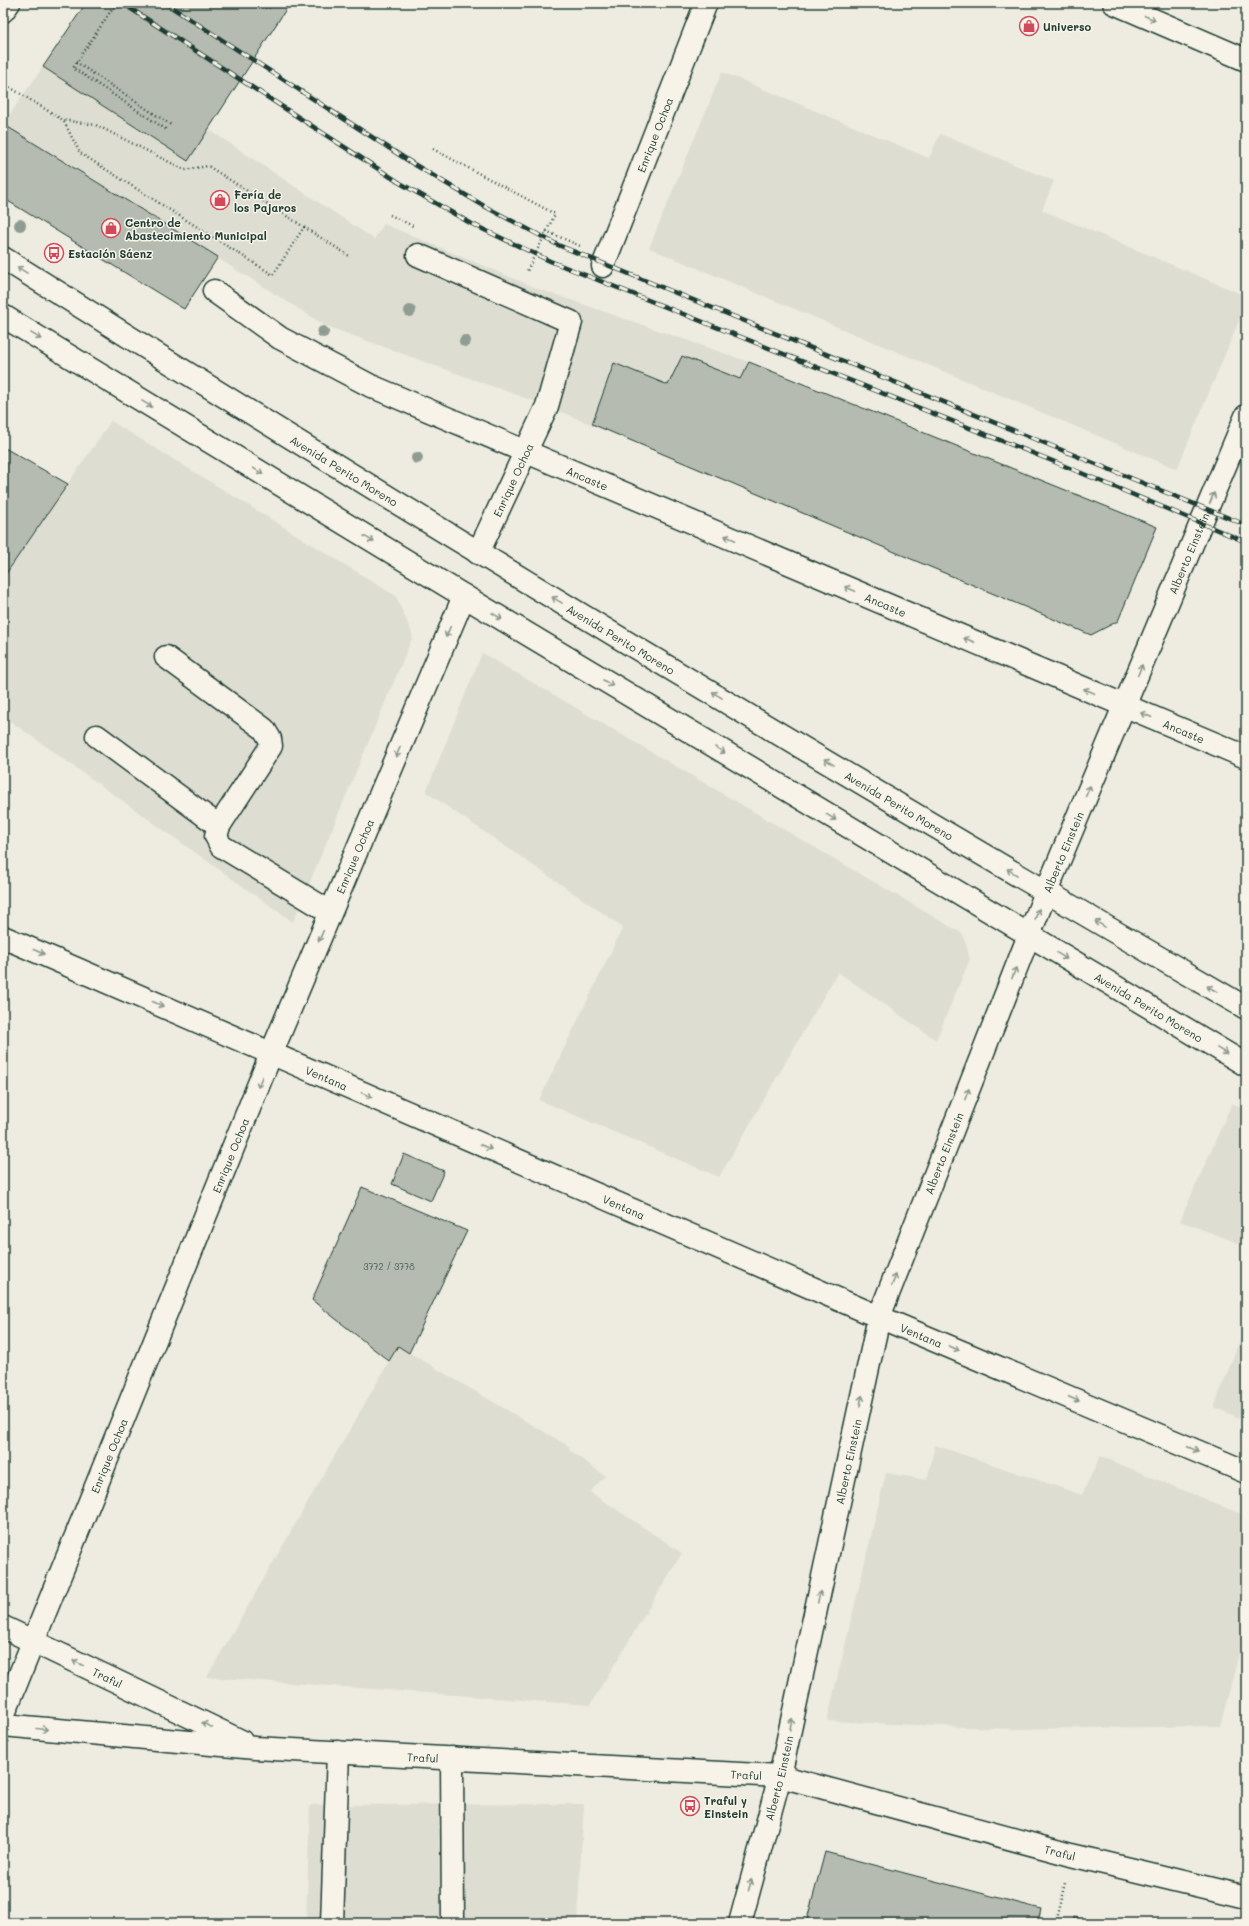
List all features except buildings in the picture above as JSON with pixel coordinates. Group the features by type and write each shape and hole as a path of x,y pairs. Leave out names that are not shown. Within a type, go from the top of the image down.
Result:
{"street":[{"path":"3,11 9,3"},
{"name":"Enrique Ochoa","path":"605,262 706,3"},
{"path":"1114,3 1246,60"},
{"name":"Enrique Ochoa","path":"418,255 571,322 547,406 478,553"},
{"name":"Avenida Perito Moreno","path":"3,258 478,553 1046,892 1246,1008"},
{"name":"Ancaste","path":"214,291 280,338 371,386 1246,757"},
{"name":"Avenida Perito Moreno","path":"3,316 464,596 1246,1066"},
{"name":"Alberto Einstein","path":"740,1923 780,1776 879,1316 1028,936 1246,416"},
{"name":"Enrique Ochoa","path":"3,1716 330,912 464,596"},
{"path":"166,657 264,729 270,739 271,746 219,826 216,836 221,846 330,912"},
{"path":"97,736 219,826"},
{"name":"Ventana","path":"3,937 879,1316 1246,1472"},
{"name":"Traful","path":"3,1627 255,1748"},
{"name":"Traful","path":"3,1725 255,1748 780,1776 1071,1856 1246,1897"},
{"path":"332,1923 338,1752"},
{"path":"452,1758 452,1923"}],"path":[{"path":"116,3 73,68 167,130"},
{"path":"259,3 268,10 273,3"},
{"path":"76,62 171,124"},
{"path":"3,83 63,120 96,125 185,170 208,166 351,257"},
{"path":"63,120 80,153 273,275 304,227"},
{"path":"433,150 555,214 524,278"},
{"path":"546,232 605,262"},
{"path":"1055,1923 1071,1856"}],"shaded area":[{"path":"43,67 187,161 208,129 374,239 384,224 539,289 749,362 1157,527 1118,621 1091,635 547,406 326,326 3,124"},
{"path":"722,72 929,158 940,134 1054,181 1042,210 1246,296 1246,304 1177,469 649,248"},
{"path":"111,421 396,596 413,636 293,922 3,716 3,578"},
{"path":"482,653 963,934 970,959 936,1040 838,972 719,1177 539,1100 623,927 426,792"},
{"path":"1232,1103 1246,1111 1246,1246 1180,1221"},
{"path":"1246,1324 1246,1421 1214,1407"},
{"path":"398,1346 570,1447 568,1449 605,1476 590,1492 682,1553 590,1705 207,1677"},
{"path":"935,1445 1082,1495 1100,1456 1246,1516 1246,1628 1220,1726 1010,1729 827,1721 886,1473 927,1480"},
{"path":"584,1804 577,1923 306,1923 310,1805"}],"railway":[{"path":"122,3 400,183 472,224 550,261 1055,462 1246,542"},
{"path":"165,3 412,163 484,206 558,245 1246,525"}],"place":[{"name":"Universo","path":"1029,26"},
{"name":"Fería de los Pajaros","path":"220,200"},
{"name":"Centro de Abastecimiento Municipal","path":"111,228"},
{"name":"Estación Sáenz","path":"54,253"},
{"name":"Traful y Einstein","path":"690,1806"}]}
